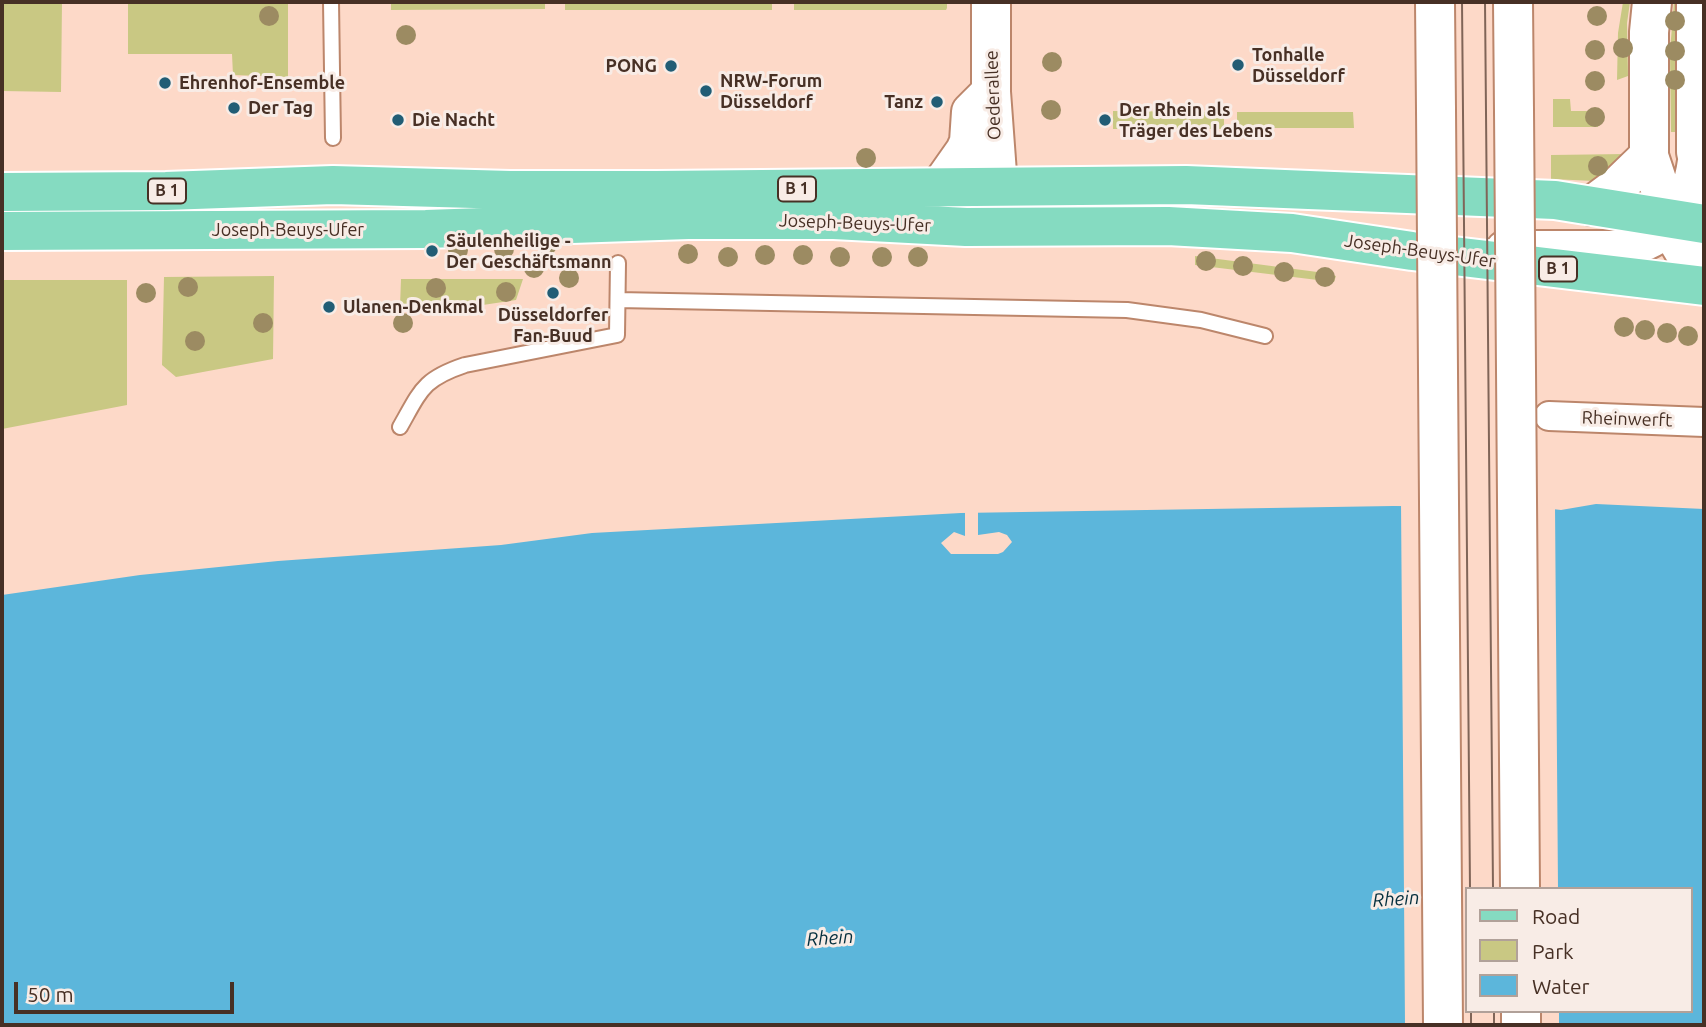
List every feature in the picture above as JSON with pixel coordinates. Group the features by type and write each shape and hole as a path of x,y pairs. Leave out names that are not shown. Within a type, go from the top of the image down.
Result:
{"main road":[{"name":"Oederallee","path":"990,2 992,92 1000,214 1013,227"},
{"path":"1436,2 1443,1025"},
{"path":"1513,2 1520,887"},
{"path":"1652,2 1649,32 1649,156 1680,221 1686,255 1704,272"},
{"path":"1412,251 1589,248 1612,250 1629,248 1649,240 1680,221 1694,182 1701,174 1694,86 1696,2"},
{"path":"939,188 965,151 971,112 992,92"},
{"path":"1591,206 1618,186 1649,156"},
{"name":"Joseph-Beuys-Ufer","path":"2,192 166,191 333,185 510,190 1232,186 1555,200 1680,221"},
{"path":"834,220 955,206 998,188"},
{"name":"Joseph-Beuys-Ufer","path":"2,231 426,229 618,222 834,220 966,227 1168,226 1292,233 1412,251 1704,286"}],"street":[{"name":"Rheinwerft","path":"1549,415 1704,422"}],"lane":[{"path":"331,2 333,138"},
{"path":"400,427 424,385 441,373 465,365 617,335 618,263"},
{"path":"618,299 1127,310 1201,320 1265,336"}],"green space":[{"path":"2,2 62,2 61,92 2,91"},
{"path":"128,2 288,2 288,77 233,75 232,54 128,54"},
{"path":"391,2 545,2 545,9 391,10"},
{"path":"565,2 772,2 772,10 565,10"},
{"path":"794,2 947,2 947,8 794,10"},
{"path":"1623,2 1630,2 1627,23 1628,76 1617,80 1618,33"},
{"path":"1674,2 1679,2 1681,132 1671,132 1670,51"},
{"path":"1553,99 1570,99 1571,111 1598,111 1598,127 1553,127"},
{"path":"1113,111 1224,112 1224,129 1113,129"},
{"path":"1237,112 1353,112 1354,128 1237,128"},
{"path":"1626,154 1594,181 1551,179 1551,155"},
{"path":"1195,256 1336,276 1334,282 1195,265"},
{"path":"274,276 273,359 176,377 162,365 164,277"},
{"path":"401,279 523,279 516,300 443,311 400,307"},
{"path":"2,280 127,280 127,405 2,429"}],"water":[{"name":"Rhein","path":"1596,504 1704,509 1704,1025 2,1025 2,595 140,575 278,561 501,545 592,533 961,513 1393,506 1535,507 1561,510"}],"pier":[{"path":"1401,502 1535,503 1555,506 1558,887 1464,887 1464,1013 1559,1013 1559,1025 1405,1025"},
{"path":"978,509 978,535 999,532 1007,535 1012,542 998,554 951,554 941,543 954,532 965,536 965,510"}],"tram line":[{"path":"1462,2 1470,887"},
{"path":"1485,2 1493,887"},
{"path":"1471,1013 1471,1025"},
{"path":"1494,1013 1494,1025"}],"place":[{"name":"Tonhalle Düsseldorf","path":"1238,65"},
{"name":"PONG","path":"671,66"},
{"name":"Ehrenhof-Ensemble","path":"165,83"},
{"name":"NRW-Forum Düsseldorf","path":"706,91"},
{"name":"Tanz","path":"937,102"},
{"name":"Der Tag","path":"234,108"},
{"name":"Die Nacht","path":"398,120"},
{"name":"Der Rhein als Träger des Lebens","path":"1105,120"},
{"name":"Säulenheilige - Der Geschäftsmann","path":"432,251"},
{"name":"Düsseldorfer Fan-Buud","path":"553,293"},
{"name":"Ulanen-Denkmal","path":"329,307"}]}
